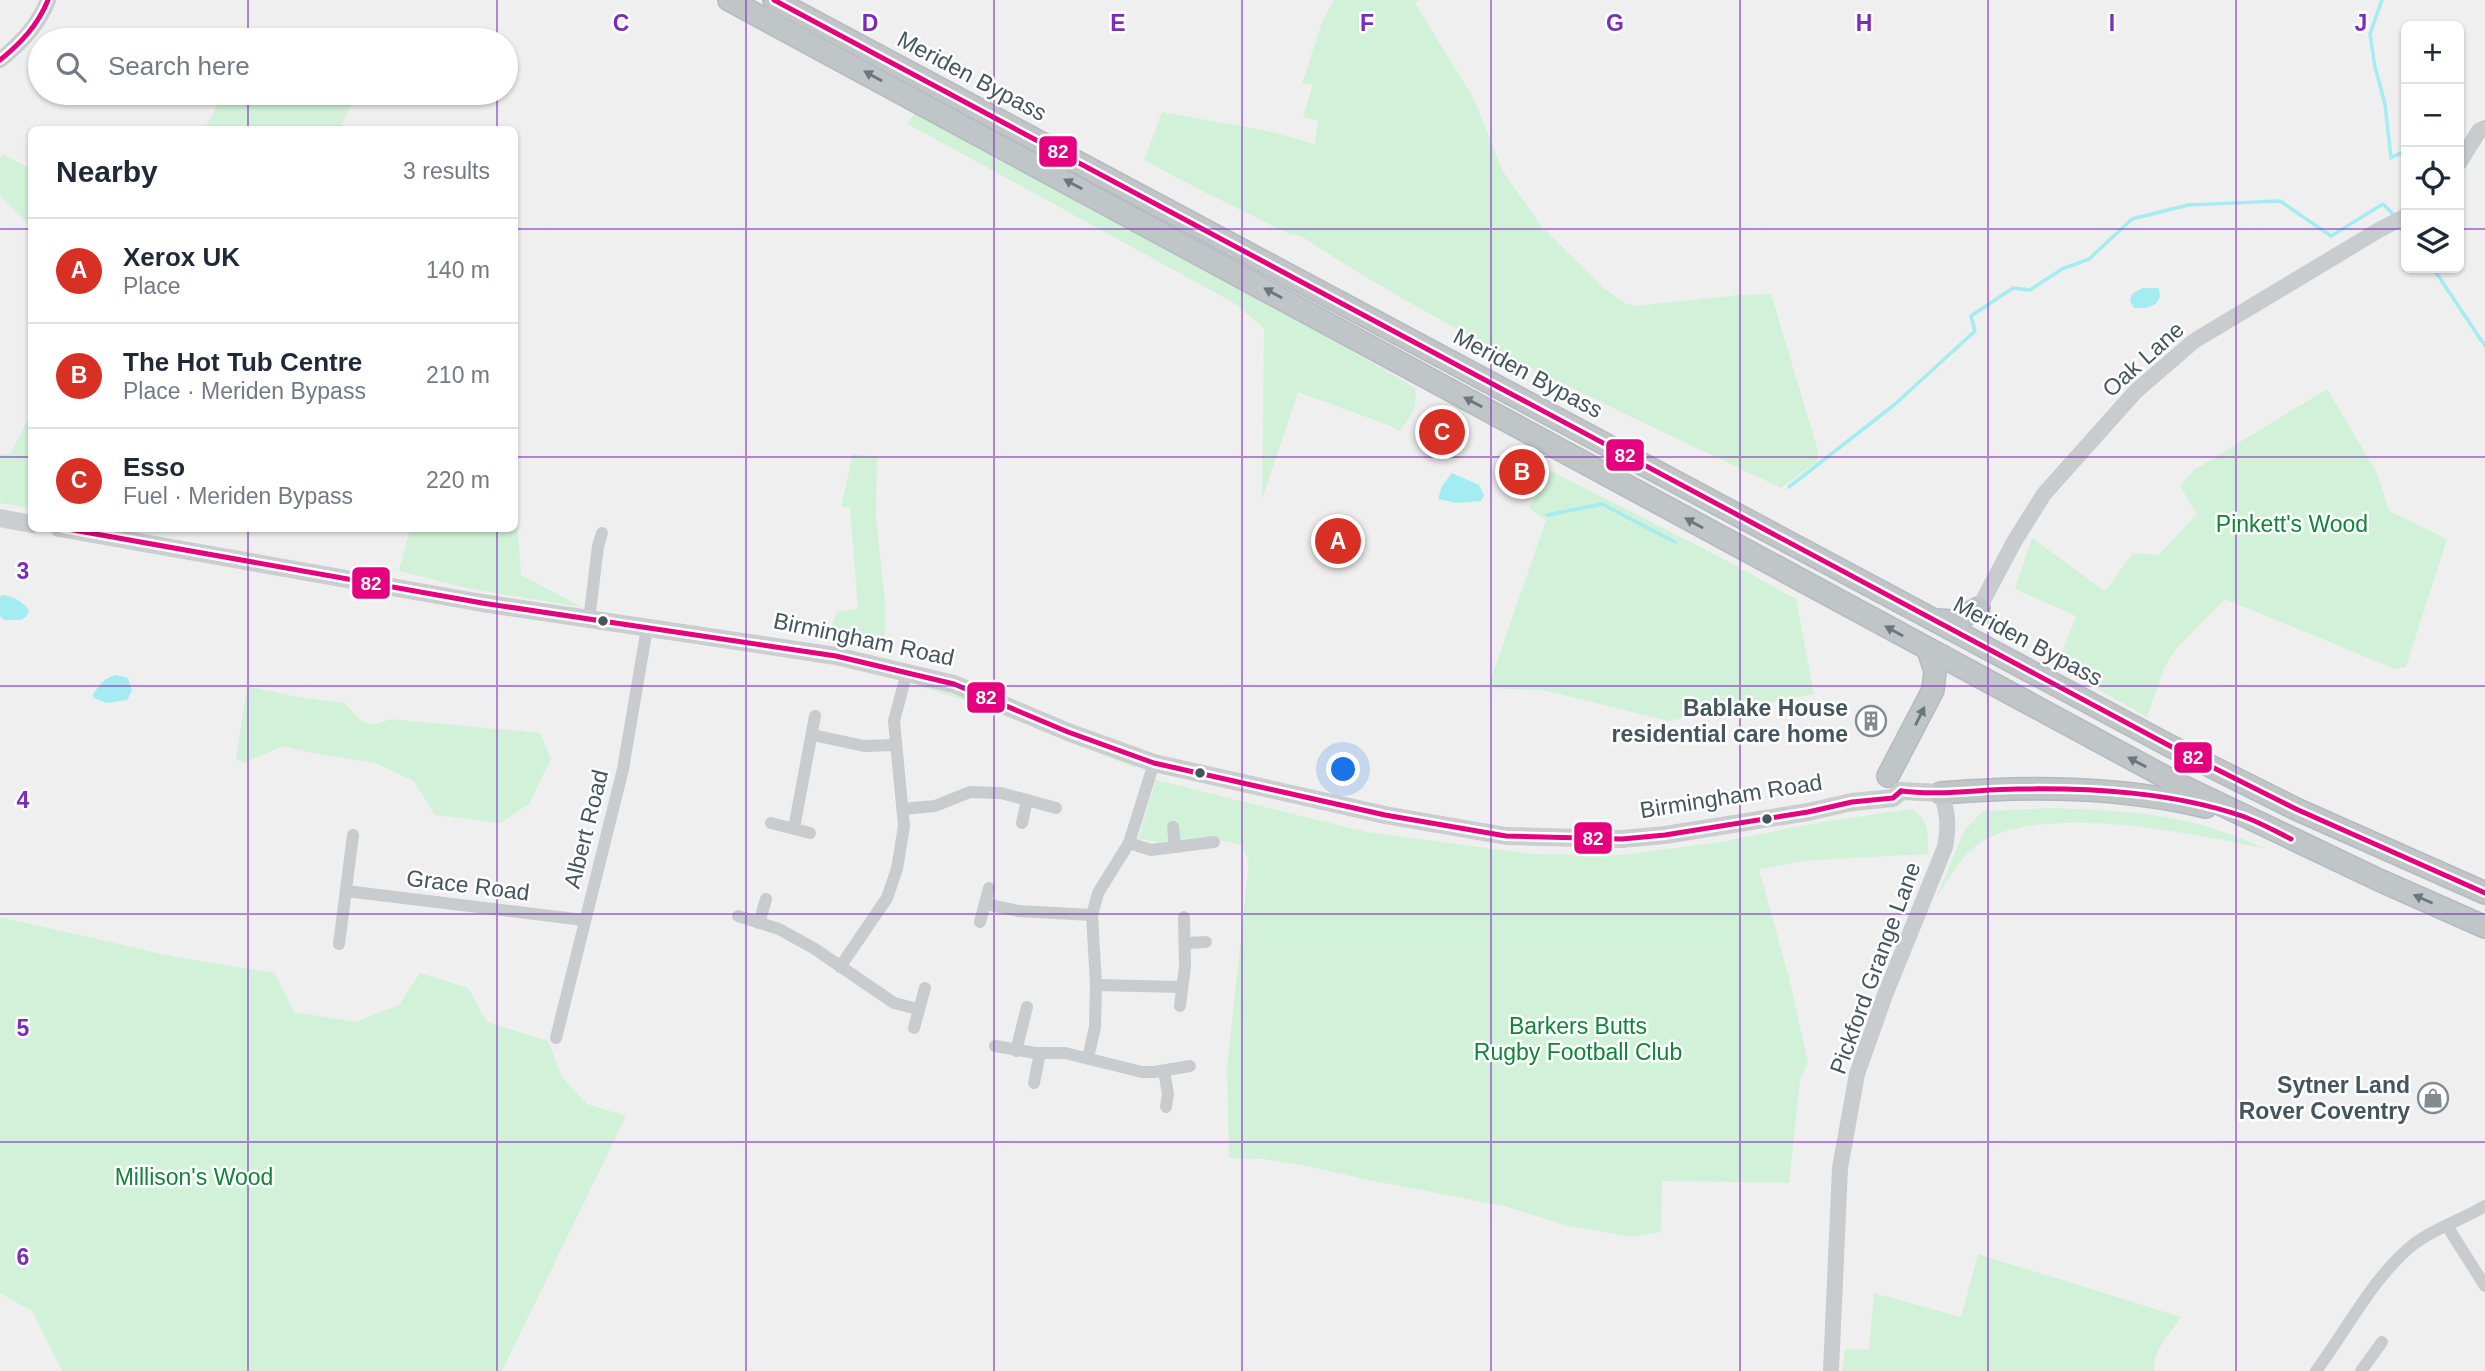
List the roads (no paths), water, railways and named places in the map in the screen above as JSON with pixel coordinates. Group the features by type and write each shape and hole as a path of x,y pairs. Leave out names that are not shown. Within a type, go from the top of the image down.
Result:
{"highway":[{"name":"Meriden Bypass","path":"729,0 1928,650 2242,816"},
{"name":"Meriden Bypass","path":"774,0 2170,746 2321,820"},
{"path":"1933,620 1954,621 1979,608 1980,634 1984,647"},
{"path":"1889,788 1933,690 1935,671 1928,650"},
{"path":"1941,793 2042,788 2117,792 2174,800 2242,816 2485,927"},
{"path":"2321,820 2485,878"},
{"path":"2321,820 2485,893"}],"main road":[{"path":"0,518 28,522"},
{"name":"Birmingham Road","path":"81,532 468,601 811,652 907,672 954,684 1068,732 1154,763 1449,827 1506,836 1622,839 1665,835 1852,802 1889,788 1941,793"}],"street":[{"path":"32,28 48,0"},
{"path":"0,60 19,45 28,33"},
{"path":"2464,155 2479,131 2485,128"},
{"name":"Oak Lane","path":"1979,608 2014,542 2044,494 2136,391 2194,341 2401,219"},
{"path":"589,620 602,533"},
{"name":"Albert Road","path":"556,1038 624,769 648,628"},
{"path":"841,967 887,898 897,869 904,826 894,721 907,672"},
{"path":"794,828 815,716"},
{"path":"813,735 864,746 895,745"},
{"path":"1088,1058 1095,1027 1096,985 1092,915 1098,893 1129,843 1154,763"},
{"path":"903,809 935,806 970,792 1001,793 1056,808"},
{"name":"Pickford Grange Lane","path":"1831,1371 1840,1168 1857,1074 1885,995 1945,848 1949,826 1941,793"},
{"path":"1022,823 1027,800"},
{"path":"771,823 810,834"},
{"path":"1173,827 1175,847"},
{"path":"339,944 353,835"},
{"path":"1129,843 1152,850 1214,842"},
{"path":"980,922 989,888"},
{"name":"Grace Road","path":"346,891 584,920"},
{"path":"759,923 766,899"},
{"path":"986,904 1018,911 1092,915"},
{"path":"738,916 779,929 815,948 894,1003 918,1009"},
{"path":"1180,1006 1186,943 1184,917"},
{"path":"1186,943 1206,942"},
{"path":"1096,985 1181,987"},
{"path":"914,1028 925,988"},
{"path":"1016,1051 1027,1007"},
{"path":"995,1046 1016,1051 1065,1053 1142,1072 1190,1066"},
{"path":"1034,1083 1040,1053"},
{"path":"1164,1071 1168,1094 1166,1107"},
{"path":"2316,1371 2393,1263 2414,1244 2485,1206"},
{"path":"2447,1226 2485,1286"},
{"path":"2361,1371 2382,1342"}],"water":[{"path":"2142,288 2159,288 2160,297 2156,304 2146,308 2134,308 2130,301 2132,294"},
{"path":"1452,473 1479,485 1484,495 1481,501 1457,503 1438,499 1442,486"},
{"path":"2,595 14,598 24,605 29,611 26,617 20,620 4,620 0,616"},
{"path":"117,675 128,678 132,691 127,700 106,703 94,698 93,694 103,681"}],"waterway":[{"path":"2382,0 2370,34 2385,104 2391,158 2401,153"},
{"path":"1789,487 1894,405 1975,331 1971,316 2013,288 2030,290 2062,269 2089,259 2132,219 2188,205 2280,201 2331,236 2383,204 2396,217"},
{"path":"2436,273 2485,346"},
{"path":"1547,515 1602,504 1675,542"}],"place":[{"name":"Esso","path":"1442,432"},
{"name":"The Hot Tub Centre","path":"1522,472"},
{"name":"Xerox UK","path":"1338,541"},
{"name":"Bablake House residential care home","path":"1871,721"},
{"name":"Sytner Land Rover Coventry","path":"2433,1098"}],"park label":[{"name":"Pinkett's Wood","path":"2292,524"},
{"name":"Barkers Butts Rugby Football Club","path":"1578,1039"},
{"name":"Millison's Wood","path":"194,1177"}]}
